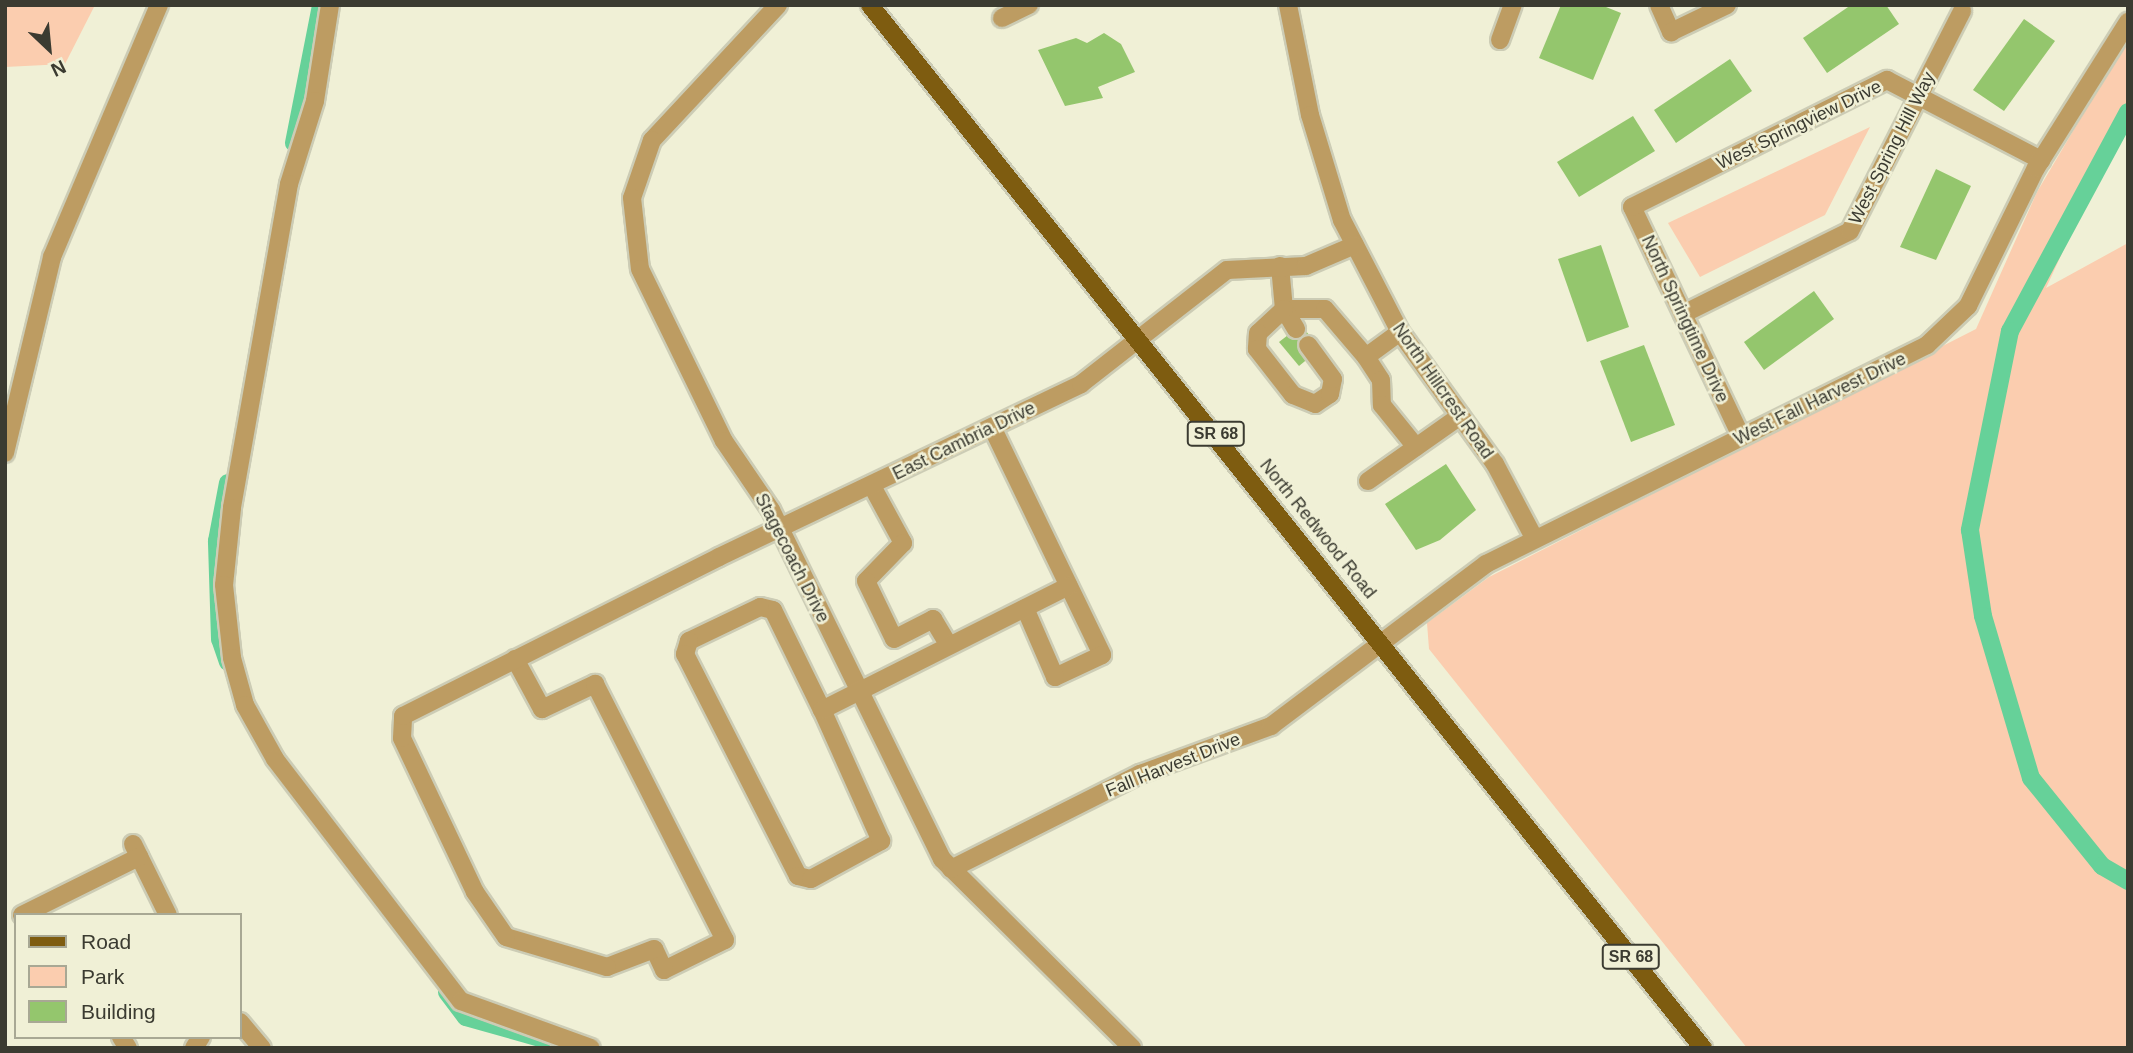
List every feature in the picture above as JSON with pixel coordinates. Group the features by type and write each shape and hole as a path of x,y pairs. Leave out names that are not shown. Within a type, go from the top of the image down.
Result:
{"main road":[{"name":"North Redwood Road","path":"870,5 1139,338 1703,1048"}],"street":[{"path":"5,453 55,247 159,5"},
{"path":"330,5 315,101 289,184 232,508 224,585 232,658 245,705 275,760 461,1001 591,1048"},
{"name":"Stagecoach Drive","path":"778,5 652,140 636,178 631,216 647,285 724,441 781,530 859,691 951,869 1132,1048"},
{"path":"1002,18 1029,5"},
{"name":"North Hillcrest Road","path":"1289,5 1310,115 1355,245 1400,332 1460,416 1532,534"},
{"path":"1500,40 1513,5"},
{"path":"1659,5 1671,32 1727,5"},
{"name":"West Spring Hill Way","path":"1683,314 1850,230 1962,11"},
{"name":"West Fall Harvest Drive","path":"1381,642 1486,564 1935,340 1977,291 2041,160 2128,22"},
{"name":"West Springview Drive","path":"1632,207 1887,80 2041,160"},
{"name":"North Springtime Drive","path":"1632,207 1739,432"},
{"name":"East Cambria Drive","path":"515,659 542,709 595,684 725,940 664,970 654,949 607,967 528,948 494,925 398,725 403,716 515,659 1080,384 1227,270 1306,266 1355,245"},
{"path":"1280,266 1284,309 1296,329"},
{"path":"1308,345 1333,384 1326,399 1309,404 1293,396 1258,349 1258,333 1284,309 1325,309 1366,357 1381,380 1382,405 1416,447"},
{"path":"1366,357 1400,332"},
{"path":"1368,481 1460,416"},
{"path":"992,427 1102,654 1055,677 1025,608"},
{"path":"873,486 903,543 866,581 894,639 933,619 949,646"},
{"path":"822,710 1069,586"},
{"path":"760,607 773,610 822,710 881,841 811,879 799,876 710,703 685,654 689,640 760,607"},
{"name":"Fall Harvest Drive","path":"951,869 1140,774 1271,726 1381,642"},
{"path":"31,913 48,909 136,850 167,913"},
{"path":"242,1024 262,1048"}],"green space":[{"path":"5,5 95,5 65,64 5,67"},
{"path":"2128,38 2128,129 2100,171 2046,288 2128,243 2128,1048 1747,1048 1429,649 1427,623 1489,577 1976,329 2037,192"},
{"path":"1870,127 1825,215 1700,277 1668,223"}],"building":[{"path":"1561,5 1601,5 1621,13 1593,80 1539,58"},
{"path":"1851,5 1886,5 1899,24 1827,73 1803,38"},
{"path":"2024,19 2055,41 2004,111 1973,90"},
{"path":"1104,33 1121,44 1135,72 1098,87 1103,98 1065,106 1038,50 1076,38 1087,43"},
{"path":"1730,59 1752,91 1676,143 1654,110"},
{"path":"1633,116 1655,151 1579,197 1557,162"},
{"path":"1936,169 1971,186 1936,260 1900,247"},
{"path":"1601,245 1629,327 1587,342 1558,259"},
{"path":"1814,291 1834,319 1764,370 1744,342"},
{"path":"1301,325 1314,341 1310,357 1299,366 1279,342"},
{"path":"1644,345 1675,425 1631,442 1600,361"},
{"path":"1446,464 1476,510 1440,540 1416,550 1385,504"}],"waterway":[{"path":"294,143 321,5"},
{"path":"2128,112 2010,331 1970,530 1983,616 2031,778 2102,866 2128,881"},
{"path":"228,483 217,541 220,639 228,662"},
{"path":"447,992 466,1017 544,1039"}]}
